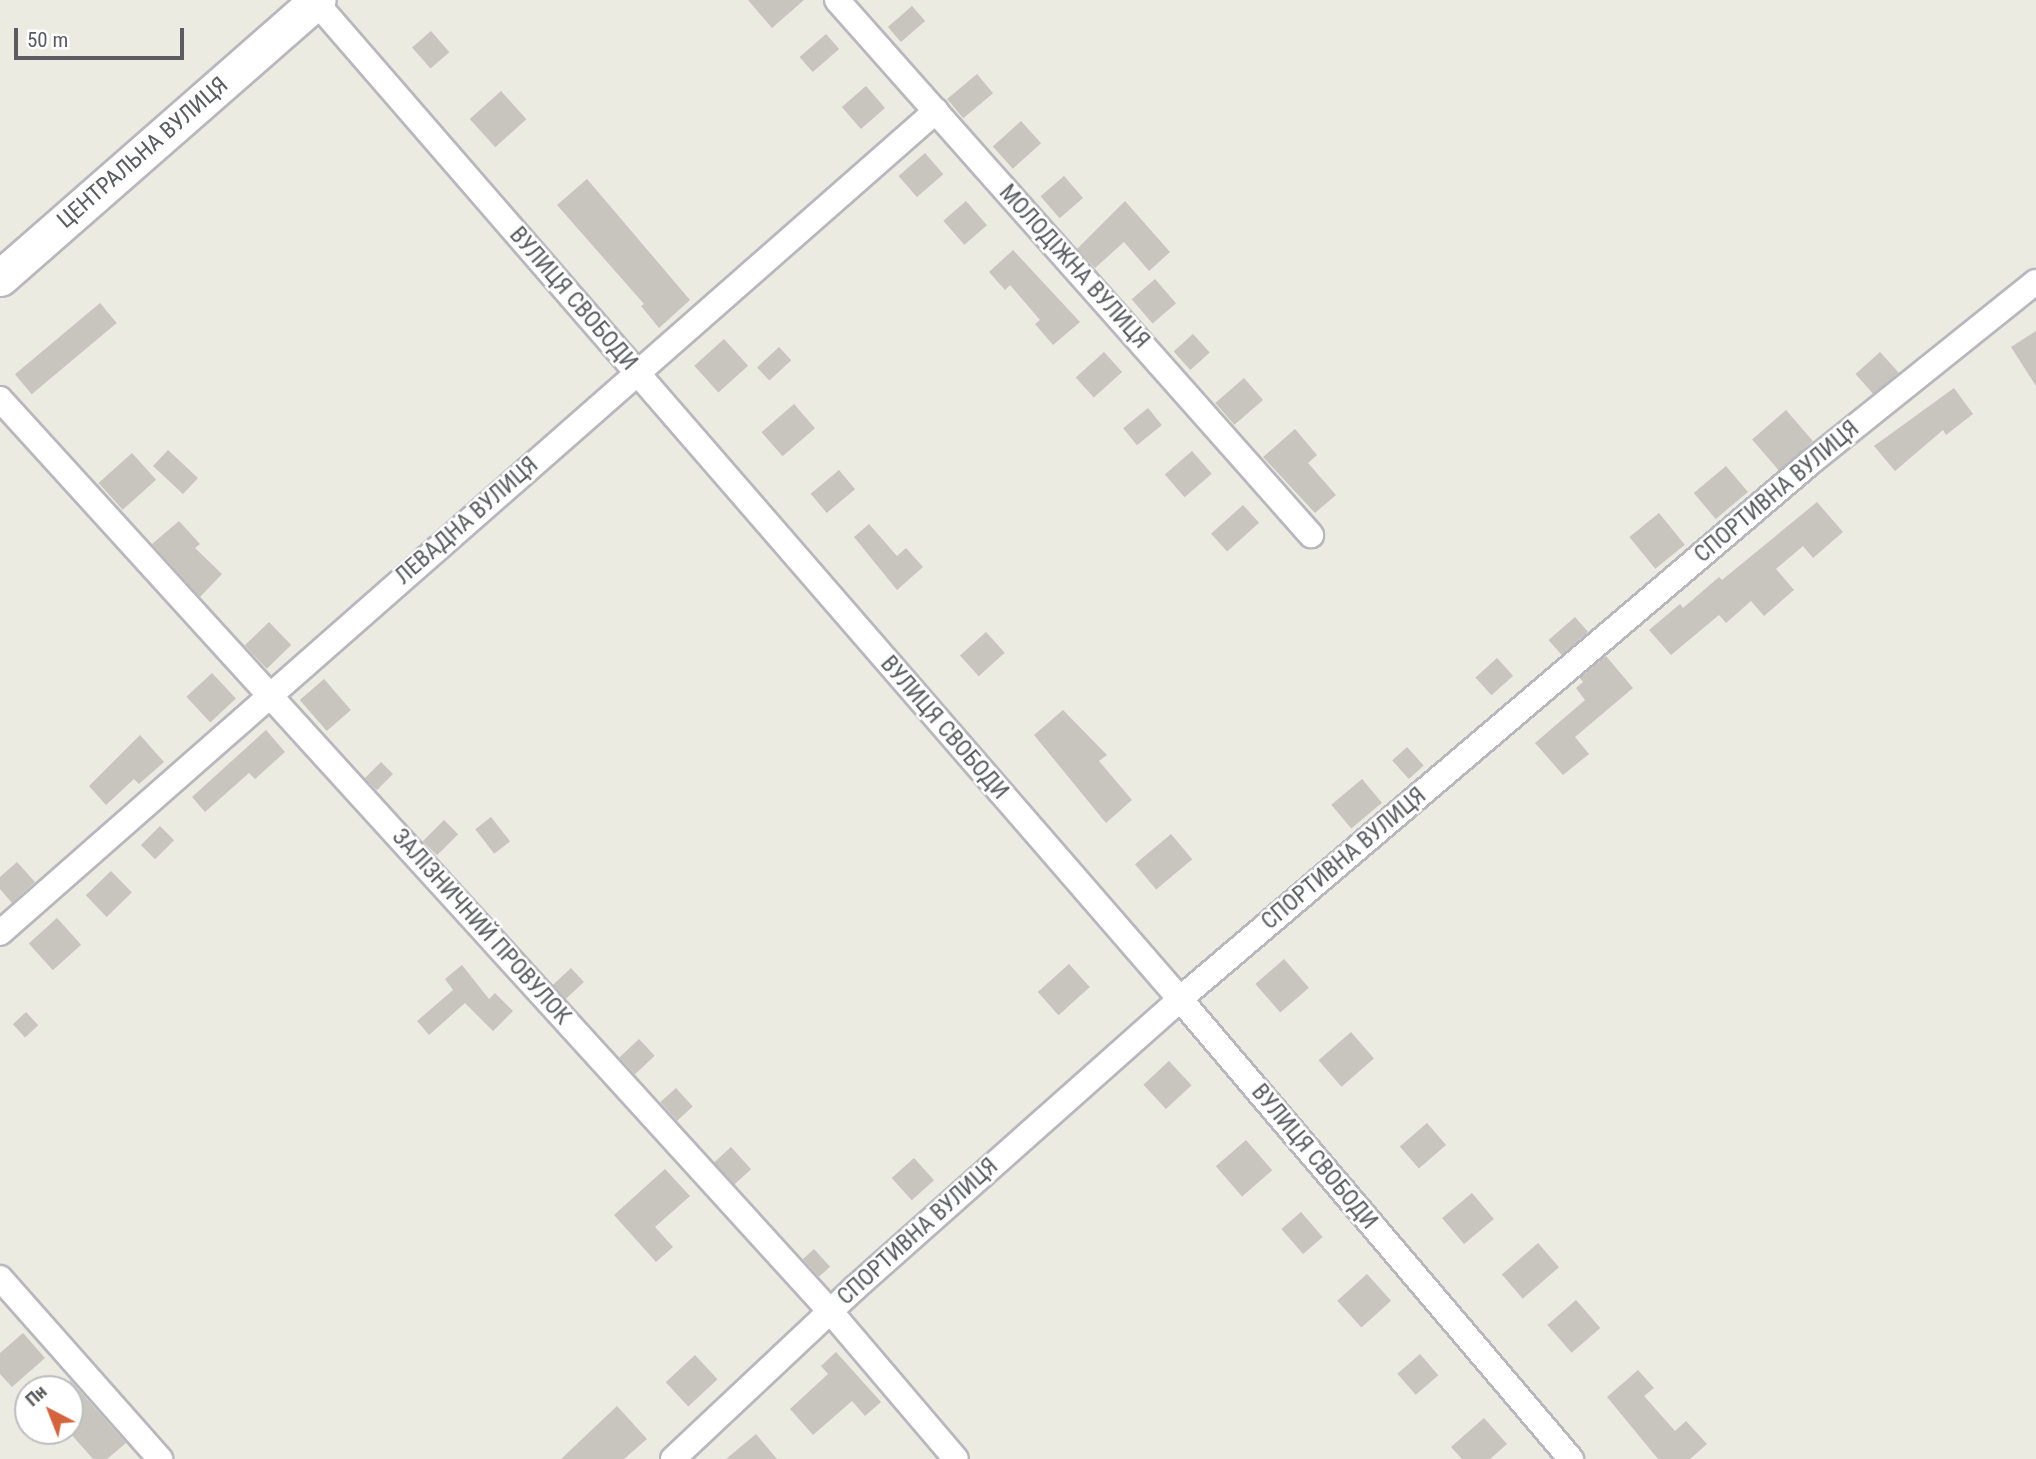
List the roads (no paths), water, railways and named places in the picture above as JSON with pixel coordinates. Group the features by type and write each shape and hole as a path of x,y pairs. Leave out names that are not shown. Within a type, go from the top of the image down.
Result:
{"street":[{"name":"МОЛОДІЖНА ВУЛИЦЯ","path":"837,0 1311,535"},
{"name":"ЦЕНТРАЛЬНА ВУЛИЦЯ","path":"0,278 315,1"},
{"name":"ВУЛИЦЯ СВОБОДИ","path":"315,1 1180,999 1571,1459"},
{"name":"ЛЕВАДНА ВУЛИЦЯ","path":"0,933 936,111"},
{"name":"СПОРТИВНА ВУЛИЦЯ","path":"673,1459 830,1311 1180,999 1801,471 2036,282"},
{"name":"ЗАЛІЗНИЧНИЙ ПРОВУЛОК","path":"0,399 830,1311 956,1459"},
{"path":"0,1278 160,1459"}]}
